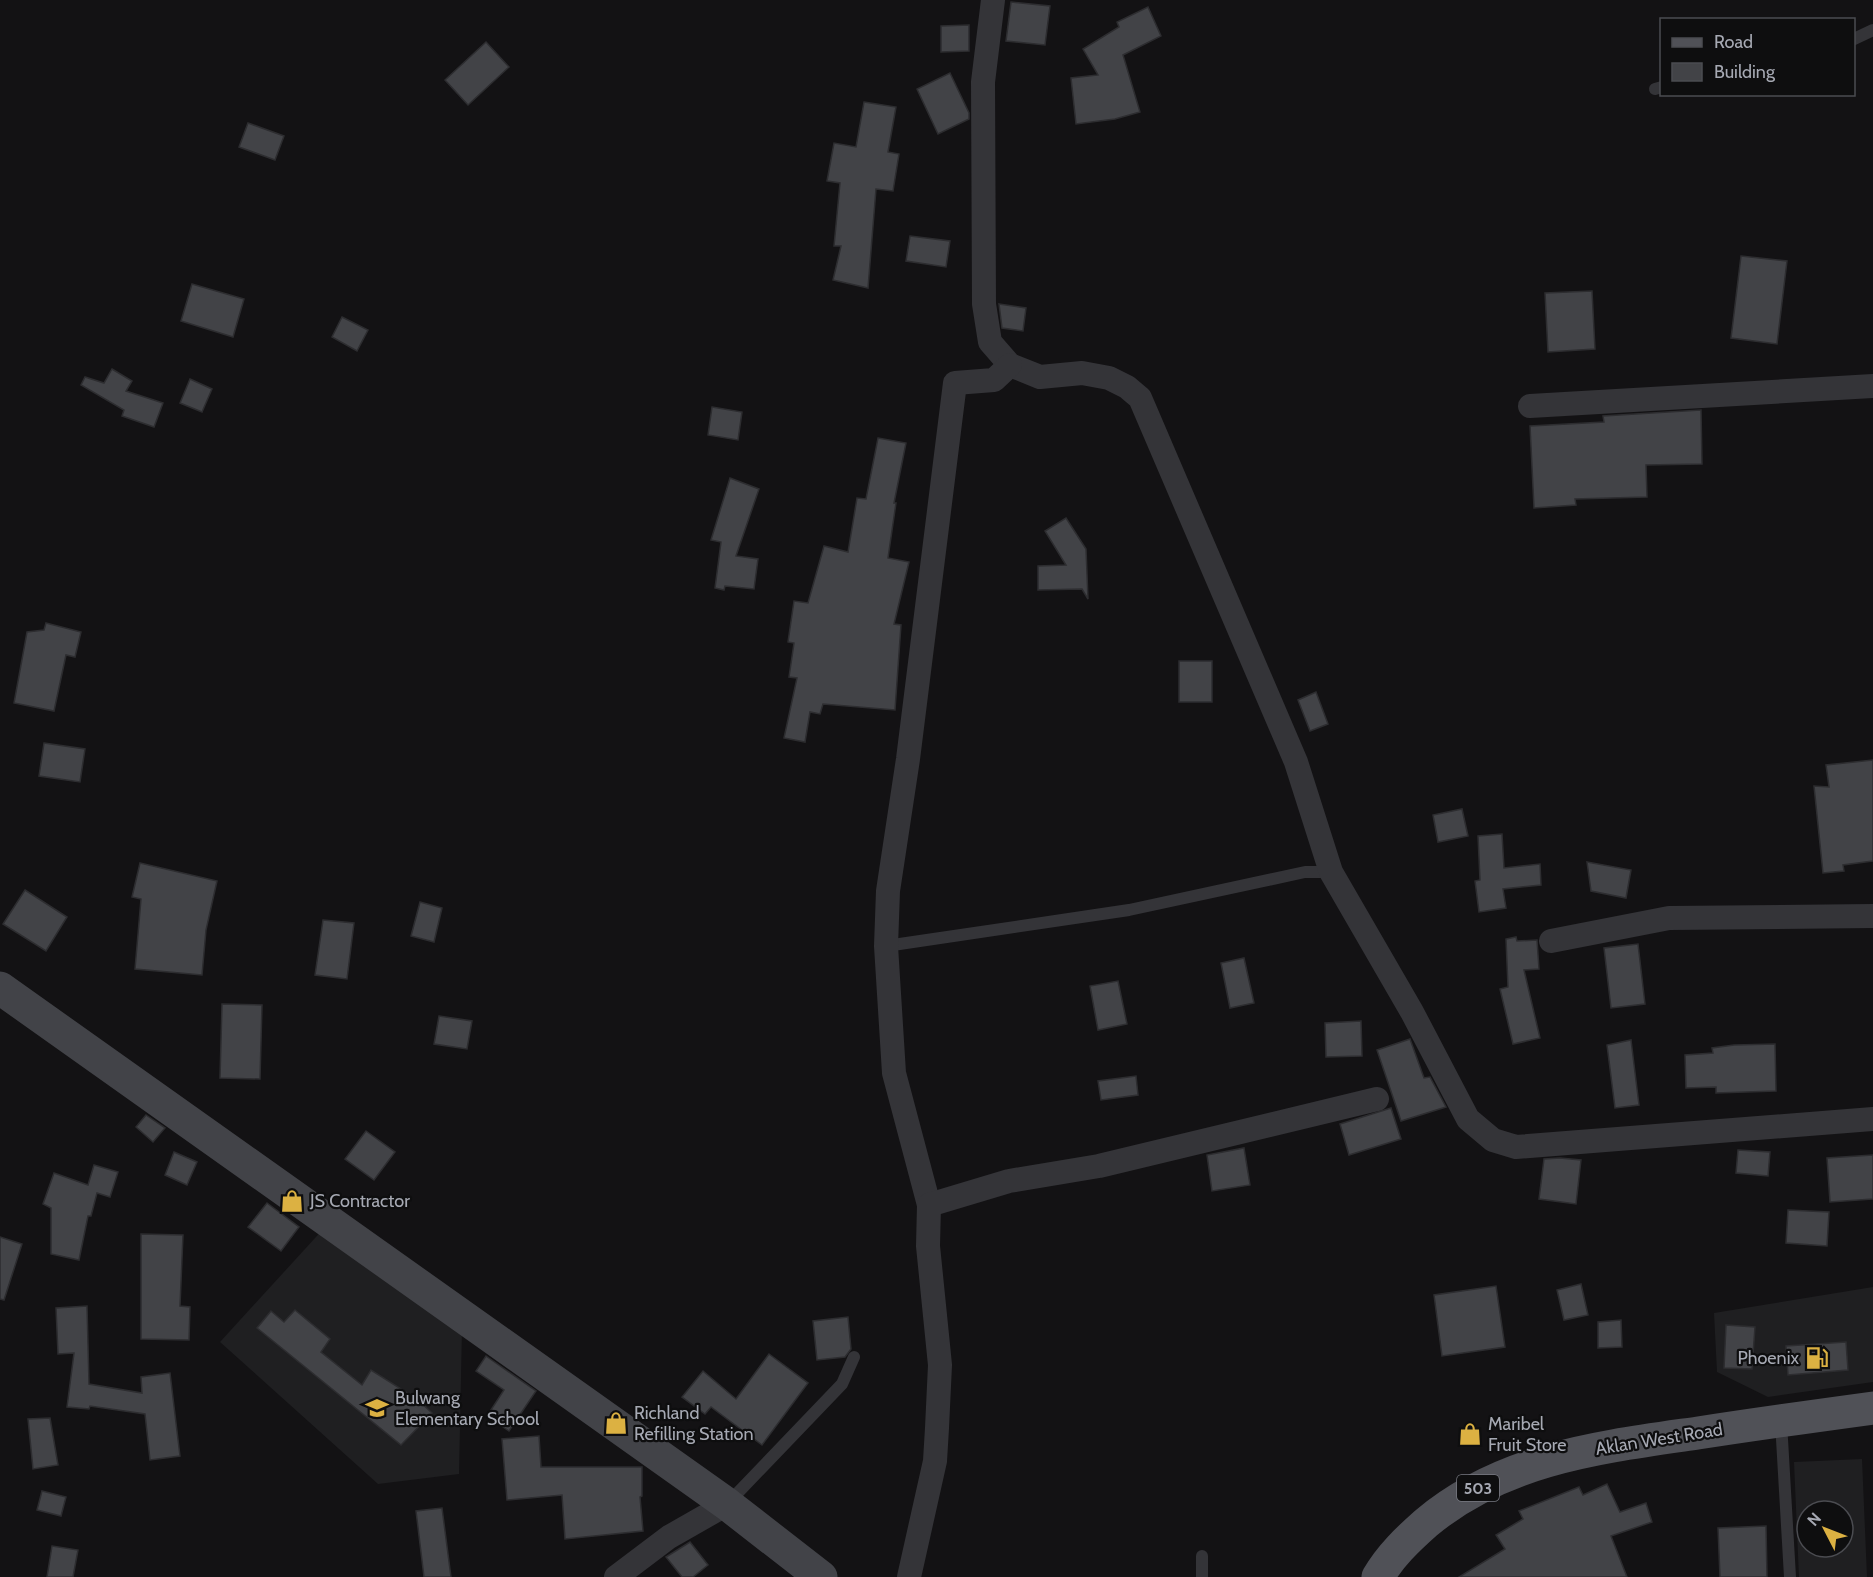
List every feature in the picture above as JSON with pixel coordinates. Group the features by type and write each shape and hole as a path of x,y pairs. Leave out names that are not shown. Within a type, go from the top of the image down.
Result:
{"main road":[{"name":"Aklan West Road","path":"1378,1577 1408,1539 1445,1508 1475,1490 1546,1460 1606,1446 1873,1408"}],"street":[{"path":"993,0 983,82 984,304 990,342 1010,365 1040,377 1082,373 1109,378 1140,398 1296,762 1331,872 1412,1012 1468,1119 1492,1140 1516,1147 1873,1119"},
{"path":"909,1577 935,1461 940,1365 928,1246 929,1205 894,1073 886,946 888,891 908,759 955,383 994,380 1010,365"},
{"path":"1530,406 1873,386"},
{"path":"1551,941 1669,918 1873,916"},
{"path":"0,988 727,1503 821,1577"},
{"path":"929,1205 1009,1181 1099,1166 1377,1099"},
{"path":"616,1577 669,1537 727,1503"}],"lane":[{"path":"1855,39 1873,30"},
{"path":"886,946 1129,910 1305,872 1331,872"},
{"path":"727,1503 842,1384 854,1357"},
{"path":"1780,1420 1790,1577"},
{"path":"1202,1556 1202,1577"}],"shaded area":[{"name":"Bulwang Elementary School","path":"326,1226 462,1329 459,1474 378,1484 220,1342"},
{"path":"1873,1287 1873,1382 1768,1397 1717,1372 1714,1313"},
{"path":"1862,1459 1867,1577 1799,1577 1798,1559 1855,1559 1855,1499 1796,1499 1794,1462"}],"building":[{"path":"1011,2 1050,6 1045,45 1006,41"},
{"path":"1148,7 1161,36 1123,55 1140,112 1115,119 1076,124 1071,78 1098,75 1083,49 1119,27 1117,22"},
{"path":"969,25 969,51 941,52 941,26"},
{"path":"486,42 509,67 468,105 445,80"},
{"path":"950,73 969,113 969,119 938,134 917,89"},
{"path":"864,102 896,107 888,152 899,154 893,191 876,189 868,288 833,280 841,246 834,246 840,183 827,181 834,143 856,147"},
{"path":"248,123 284,136 275,160 239,147"},
{"path":"910,236 950,241 946,267 906,261"},
{"path":"1741,256 1787,261 1777,344 1731,338"},
{"path":"192,284 244,299 233,337 181,321"},
{"path":"1592,291 1595,349 1548,352 1545,293"},
{"path":"999,304 1026,308 1023,331 1002,328"},
{"path":"342,317 368,330 357,351 332,337"},
{"path":"112,369 132,381 126,391 163,403 154,427 122,416 124,410 81,385 85,377 104,383"},
{"path":"190,379 212,389 202,412 180,403"},
{"path":"712,407 742,412 738,440 708,435"},
{"path":"1701,410 1702,464 1646,465 1647,497 1575,499 1576,505 1534,508 1530,426 1604,422 1603,416"},
{"path":"878,438 906,443 894,503 896,503 888,558 909,562 894,624 901,625 895,710 823,704 820,714 810,712 805,742 784,738 797,678 789,677 794,643 788,642 794,601 808,603 824,546 848,552 857,498 866,499"},
{"path":"730,478 759,489 736,556 758,559 754,589 725,586 724,590 715,588 721,542 711,540"},
{"path":"1066,518 1086,549 1088,599 1082,589 1038,590 1038,566 1066,565 1045,531"},
{"path":"46,623 81,632 75,657 66,655 54,711 14,703 27,632 44,630"},
{"path":"1179,661 1212,661 1212,702 1179,702"},
{"path":"1316,692 1328,724 1310,731 1298,700"},
{"path":"44,743 85,749 80,782 39,776"},
{"path":"1873,760 1873,861 1843,865 1844,871 1823,873 1814,786 1829,787 1826,765"},
{"path":"1462,809 1468,836 1438,842 1433,815"},
{"path":"1502,834 1504,868 1540,864 1541,885 1503,889 1506,908 1479,912 1475,881 1480,880 1478,836"},
{"path":"1587,862 1631,870 1626,898 1591,891"},
{"path":"140,863 217,881 206,930 202,975 135,969 141,899 132,897"},
{"path":"25,890 67,917 46,951 3,924"},
{"path":"420,902 442,908 434,942 411,936"},
{"path":"323,920 354,923 347,979 315,975"},
{"path":"1516,937 1517,941 1537,940 1539,969 1524,970 1540,1038 1513,1044 1500,989 1508,987 1506,939"},
{"path":"1638,944 1645,1004 1611,1008 1604,948"},
{"path":"1244,958 1254,1003 1230,1008 1221,963"},
{"path":"1118,981 1127,1024 1098,1030 1090,986"},
{"path":"222,1004 262,1005 260,1079 220,1078"},
{"path":"439,1016 472,1021 467,1049 434,1044"},
{"path":"1361,1021 1362,1056 1326,1057 1325,1023"},
{"path":"1410,1039 1424,1078 1430,1077 1446,1107 1401,1121 1377,1050"},
{"path":"1631,1040 1639,1105 1615,1108 1607,1045"},
{"path":"1775,1044 1776,1091 1716,1093 1716,1087 1686,1088 1685,1055 1713,1053 1712,1048 1734,1045"},
{"path":"1136,1076 1138,1095 1101,1100 1098,1081"},
{"path":"1391,1108 1401,1139 1349,1155 1340,1124"},
{"path":"146,1115 165,1128 153,1142 136,1127"},
{"path":"366,1131 395,1152 374,1180 345,1159"},
{"path":"1244,1148 1250,1185 1212,1191 1207,1155"},
{"path":"1738,1150 1770,1152 1768,1176 1736,1173"},
{"path":"174,1152 197,1162 187,1185 165,1175"},
{"path":"1873,1155 1873,1199 1830,1202 1827,1158"},
{"path":"1544,1159 1581,1160 1576,1204 1539,1199"},
{"path":"94,1165 118,1172 110,1197 97,1193 91,1216 88,1216 79,1260 51,1254 51,1208 43,1204 54,1173 88,1185"},
{"path":"267,1203 299,1227 281,1251 248,1227"},
{"path":"1788,1210 1829,1212 1827,1246 1786,1243"},
{"path":"141,1234 183,1235 180,1306 190,1307 189,1340 141,1339"},
{"path":"0,1237 22,1244 4,1300 0,1299"},
{"path":"1581,1284 1588,1315 1564,1320 1557,1290"},
{"path":"1496,1286 1505,1347 1442,1356 1434,1295"},
{"path":"87,1306 89,1384 142,1393 141,1377 170,1373 180,1456 150,1460 145,1414 90,1406 89,1409 67,1407 74,1353 58,1354 56,1308"},
{"path":"295,1310 330,1339 321,1352 362,1385 371,1370 417,1399 432,1413 401,1445 257,1328 271,1311 284,1322"},
{"path":"848,1317 851,1349 845,1357 817,1360 813,1321"},
{"path":"1621,1320 1622,1347 1598,1348 1598,1322"},
{"path":"1726,1325 1755,1327 1752,1369 1724,1368"},
{"name":"Phoenix","path":"1846,1342 1848,1370 1788,1375 1786,1346"},
{"path":"769,1354 808,1383 762,1445 711,1407 705,1414 682,1397 703,1371 736,1399"},
{"path":"486,1356 536,1391 509,1431 487,1416 504,1390 476,1371"},
{"path":"50,1418 58,1465 33,1469 28,1419"},
{"path":"539,1436 541,1467 642,1467 642,1496 640,1497 643,1531 565,1539 562,1495 507,1500 502,1439"},
{"path":"1607,1484 1620,1512 1646,1503 1652,1522 1611,1536 1627,1577 1459,1577 1505,1549 1496,1535 1523,1519 1519,1511 1579,1487 1583,1495"},
{"path":"42,1491 66,1497 61,1516 37,1510"},
{"path":"442,1508 451,1577 424,1577 416,1511"},
{"path":"1766,1526 1767,1577 1720,1577 1718,1528"},
{"path":"690,1542 708,1565 693,1577 682,1577 666,1557"},
{"path":"52,1546 78,1550 73,1577 47,1577"}],"place":[{"name":"JS Contractor","path":"292,1201"},
{"name":"Phoenix","path":"1817,1358"},
{"name":"Bulwang Elementary School","path":"377,1408"},
{"name":"Richland Refilling Station","path":"616,1423"},
{"name":"Maribel Fruit Store","path":"1470,1434"}]}
